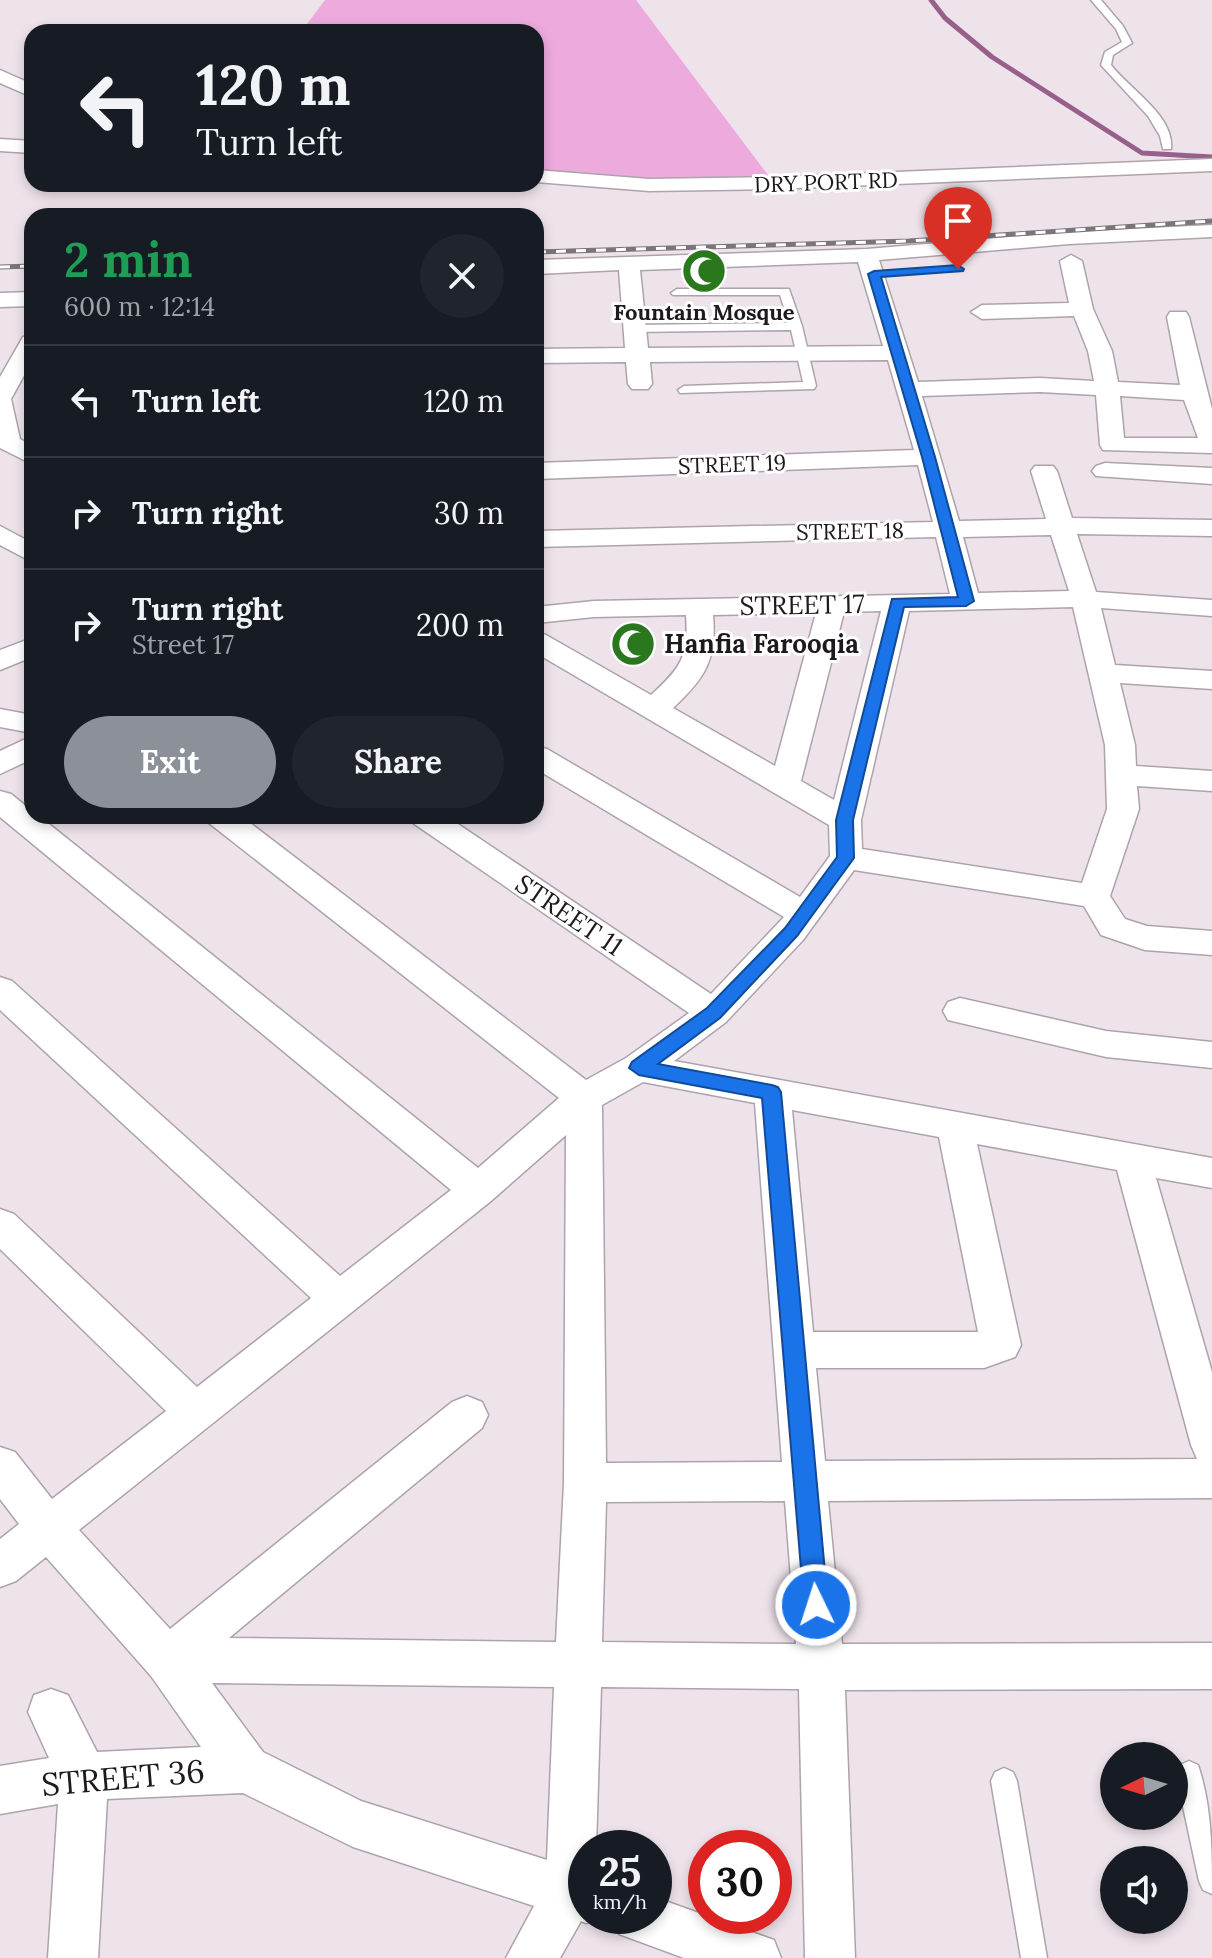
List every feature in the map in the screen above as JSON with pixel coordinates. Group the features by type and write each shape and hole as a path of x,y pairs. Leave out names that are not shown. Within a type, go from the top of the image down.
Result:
{"street":[{"path":"0,76 24,87"},
{"path":"0,145 24,146"},
{"name":"DRY PORT RD","path":"544,177 649,185 759,184 1212,165"},
{"path":"871,265 1069,238 1212,231"},
{"path":"1165,255 1212,252"},
{"path":"1071,261 1082,309 1100,351 1108,389 1112,445 1212,444 1194,393 1178,317"},
{"path":"629,265 640,384"},
{"path":"871,265 929,457 966,601"},
{"path":"544,267 871,265 965,268"},
{"path":"0,284 24,283"},
{"path":"0,300 24,299"},
{"path":"982,312 1082,309"},
{"path":"0,346 24,343"},
{"path":"544,356 898,353"},
{"path":"1186,353 1212,354"},
{"path":"24,356 0,399 8,442 24,452"},
{"path":"909,389 1040,385 1194,393"},
{"path":"0,399 24,397"},
{"name":"STREET 19","path":"544,471 929,457"},
{"path":"1044,471 1085,599 1120,745 1123,809 1094,896"},
{"path":"1105,471 1212,476"},
{"name":"STREET 18","path":"544,539 1060,526 1212,528"},
{"path":"0,534 24,549"},
{"name":"STREET 17","path":"544,614 594,609 1085,599 1212,608"},
{"path":"0,1566 478,1190 584,1098 639,1068 714,1013 791,932 846,858 845,820 897,603"},
{"path":"785,785 832,604"},
{"path":"654,709 692,674 701,653 699,607"},
{"path":"544,646 845,820"},
{"path":"0,661 24,650"},
{"path":"1103,673 1212,680"},
{"path":"0,718 24,722"},
{"path":"0,764 24,750"},
{"path":"544,761 804,914"},
{"path":"1121,775 1212,781"},
{"path":"0,801 24,821"},
{"path":"28,824 478,1190"},
{"path":"230,824 584,1098"},
{"name":"STREET 11","path":"436,824 714,1013"},
{"path":"846,858 1094,896 1113,927 1145,938 1212,943"},
{"path":"0,990 338,1299"},
{"path":"960,1011 1106,1044 1212,1055"},
{"path":"639,1068 1212,1173"},
{"path":"772,1092 821,1667 830,1958"},
{"path":"578,1830 578,1665 585,1483 584,1098"},
{"path":"795,1350 984,1350 1001,1345 955,1126"},
{"path":"1132,1158 1212,1445"},
{"path":"0,1225 195,1412"},
{"path":"167,1660 467,1415"},
{"path":"0,1466 48,1527 167,1660 246,1769 353,1823 568,1892"},
{"path":"585,1483 1212,1478"},
{"path":"167,1660 821,1667 1212,1666"},
{"path":"51,1712 84,1776 73,1958"},
{"name":"STREET 36","path":"0,1790 84,1776 246,1769"},
{"path":"531,1958 568,1908"},
{"path":"672,1929 749,1957"}],"lane":[{"path":"1096,0 1120,28 1127,43 1108,54 1106,65 1122,87 1161,124 1167,135 1167,147"},
{"path":"677,293 785,291 810,386 684,390"},
{"path":"636,329 796,326"},
{"path":"1189,1774 1212,1881"},
{"path":"1004,1781 1034,1958"}],"shaded area":[{"path":"325,0 636,0 774,183 544,177 544,24 307,24"}],"waterway":[{"path":"931,0 945,18 992,57 1142,153 1212,157"}],"railway":[{"path":"544,252 909,241 1212,221"},
{"path":"0,267 24,266"}],"place":[{"name":"Fountain Mosque","path":"704,271"},
{"name":"Hanfia Farooqia","path":"633,644"}],"route":[{"path":"816,1605 772,1092 639,1068 714,1013 791,932 846,858 845,820 897,603 966,601 929,457 874,274 958,269"}]}
